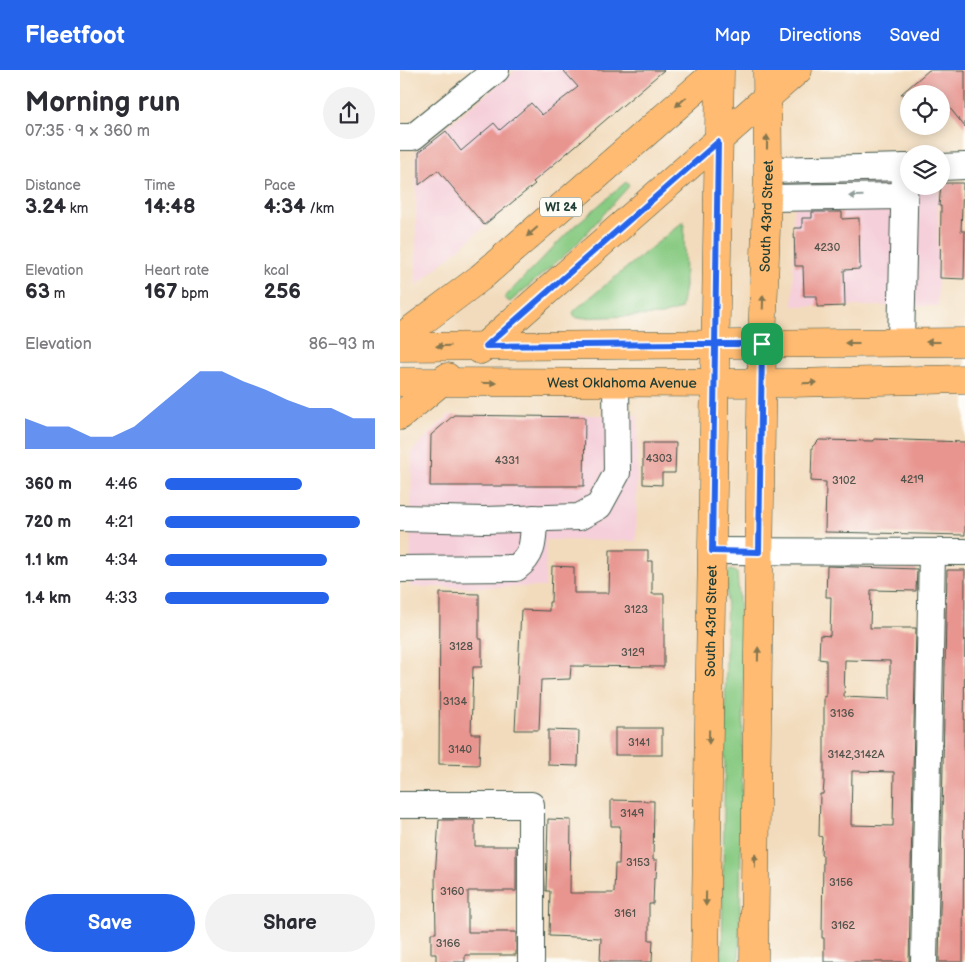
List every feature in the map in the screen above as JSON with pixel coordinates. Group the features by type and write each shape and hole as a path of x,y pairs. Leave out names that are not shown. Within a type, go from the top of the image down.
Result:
{"main road":[{"name":"South 43rd Street","path":"705,962 719,70"},
{"name":"WI 24","path":"400,338 480,278 719,70"},
{"name":"South 43rd Street","path":"754,962 761,382 768,170 767,70"},
{"path":"400,416 486,346 798,70"},
{"path":"400,347 965,342"},
{"name":"West Oklahoma Avenue","path":"400,382 715,383 965,379"}],"lane":[{"path":"400,137 412,137 496,70"},
{"path":"950,167 965,166"},
{"path":"768,170 900,167"},
{"path":"766,198 904,196 901,343"},
{"path":"400,518 579,517 599,506 617,473 616,383"},
{"path":"400,569 516,568 526,560 533,546 534,518"},
{"path":"712,551 965,552"},
{"path":"924,962 932,552"},
{"path":"400,805 532,805 530,962"}],"shaded area":[{"path":"516,70 664,70 416,286 416,151"},
{"path":"900,177 900,195 938,195 938,306 793,306 794,179"},
{"path":"449,415 638,415 636,541 546,540 545,587 410,587 412,451"}],"green space":[{"path":"626,182 629,186 574,247 510,302 504,298 571,229"},
{"path":"684,221 685,286 681,309 662,315 576,318 573,313 576,309"},
{"path":"730,570 737,572 744,666 739,962 722,962 727,574"}],"building":[{"path":"563,70 664,70 533,182 535,184 484,225 438,170 419,185 419,152 446,131 461,151 494,123 500,130 531,103 542,115 578,87"},
{"path":"929,70 965,70 965,127 950,108 950,85 912,85"},
{"path":"950,183 963,183 961,231 965,231 964,279 940,278 941,206 939,206 940,195 950,195"},
{"path":"812,212 842,212 842,219 859,218 860,269 844,270 845,306 817,307 817,296 804,296 803,266 795,266 794,228 802,228 802,218 812,218"},
{"path":"454,415 585,417 584,486 430,486 431,435"},
{"path":"874,439 965,442 965,535 825,532 826,482 811,481 812,447 819,440 874,441"},
{"path":"643,443 676,443 675,473 662,473 662,485 643,484"},
{"path":"610,550 648,550 648,561 652,561 652,594 664,594 664,667 571,666 570,679 541,680 539,730 515,730 521,610 549,611 552,566 574,567 574,593 609,593"},
{"path":"827,566 917,569 916,591 871,590 870,628 916,628 909,962 824,962 824,938 822,938 823,855 821,855 822,837 819,836 820,794 823,794 824,783 826,660 819,659 820,635 830,636 831,597 826,597","holes":["845,660 890,661 890,699 844,697","852,771 894,772 893,826 851,825"]},
{"path":"947,570 965,570 963,962 939,962"},
{"path":"440,593 479,594 479,639 482,639 482,667 473,667 471,734 480,734 479,765 439,764"},
{"path":"615,728 662,728 662,755 615,755"},
{"path":"548,730 579,731 578,766 548,765"},
{"path":"611,800 654,801 653,860 657,860 653,904 649,904 649,940 653,940 652,962 600,962 601,938 549,936 550,891 546,891 548,819 571,820 570,893 614,893 615,864 619,864 620,826 611,826"},
{"path":"439,820 475,820 475,846 516,846 516,891 468,891 468,932 516,932 516,955 465,955 465,962 436,962 436,954 431,954 431,933 436,933 435,876"}],"route":[{"path":"762,344 715,344 685,344 486,346 718,142 715,344 715,383 713,413 712,551 759,552 762,344"}]}
